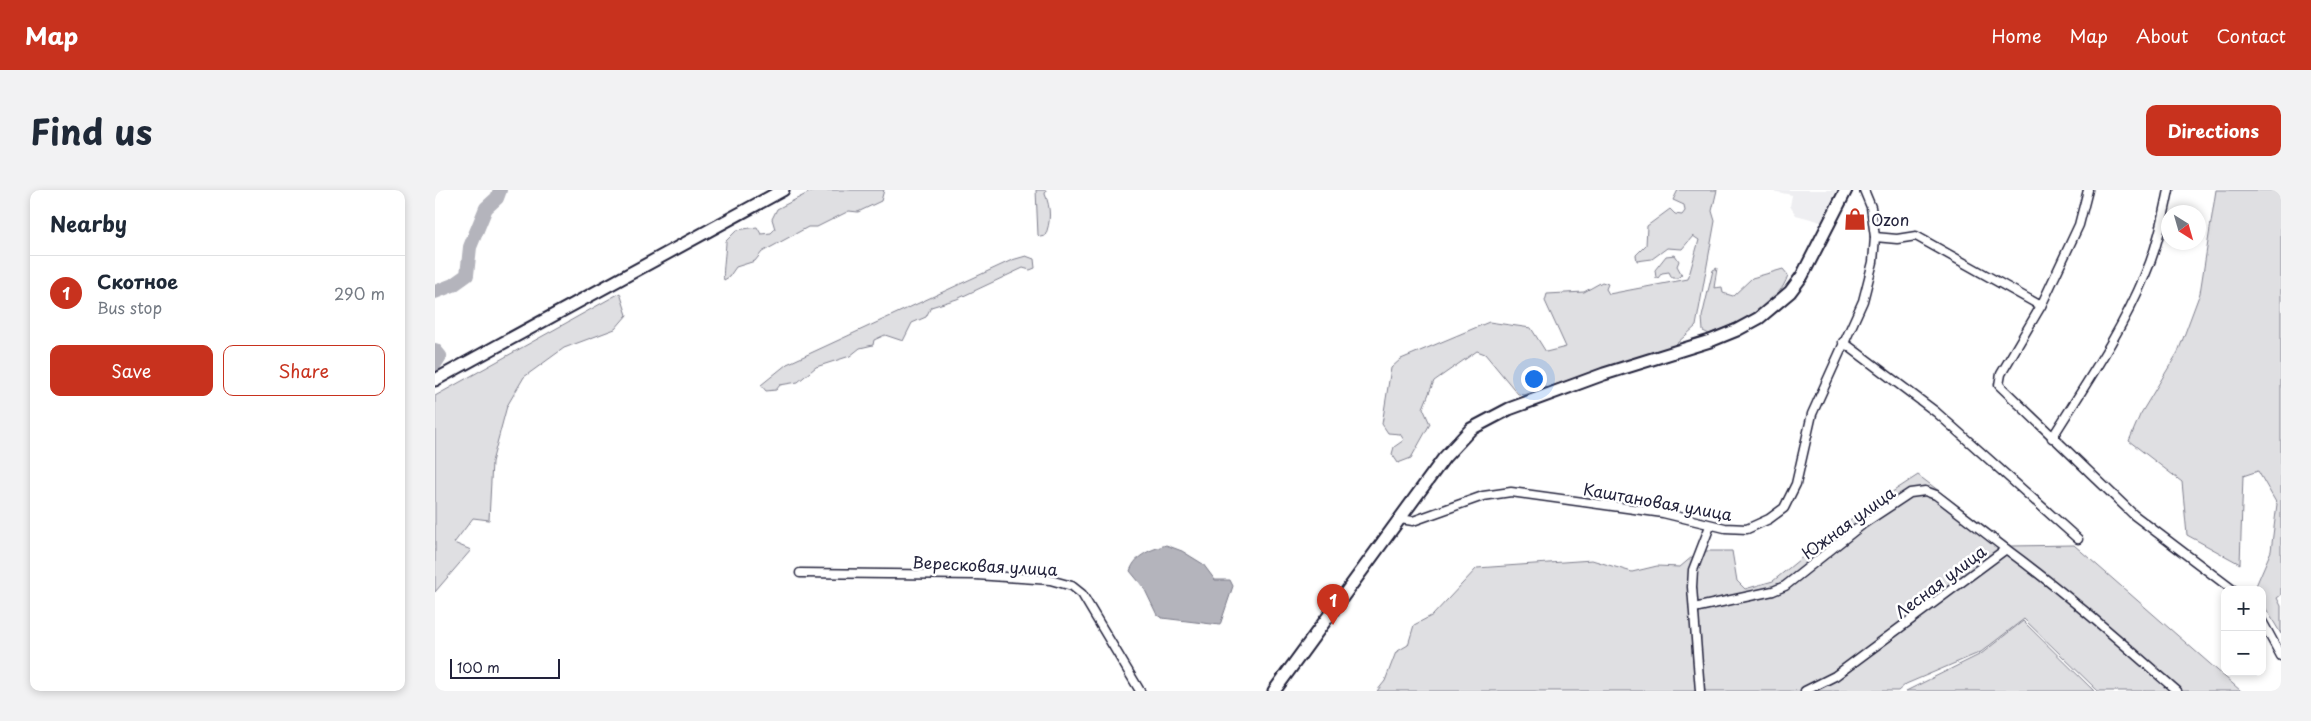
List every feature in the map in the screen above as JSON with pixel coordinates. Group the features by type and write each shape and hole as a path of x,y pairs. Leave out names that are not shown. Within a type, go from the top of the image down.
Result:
{"main road":[{"path":"435,380 783,190"},
{"path":"1274,691 1445,458 1471,429 1509,409 1604,374 1710,341 1737,330 1759,318 1790,292 1802,276 1846,190"}],"street":[{"name":"Каштановая улица","path":"1400,519 1413,521 1483,496 1511,492 1663,512 1710,526 1747,529 1769,519 1784,508 1796,484 1812,414 1863,301 1873,262 1875,238 1871,207 1864,190"},
{"path":"2088,190 2079,225 2041,306 2001,374 1999,385 2052,438 2134,514 2228,586"},
{"path":"2052,438 2115,337 2146,274 2159,234 2169,190"},
{"path":"1875,238 1897,239 1916,236 2041,306"},
{"path":"1843,342 1936,412 2077,539"},
{"name":"Южная улица","path":"1694,608 1773,591 1785,586 1863,524 1911,493 1925,491 1936,495 2007,549"},
{"path":"1700,691 1693,570 1710,526"},
{"name":"Лесная улица","path":"1805,691 1835,676 2007,549 2049,580 2177,691"},
{"name":"Вересковая улица","path":"800,573 976,575 1050,580 1072,586 1082,594 1139,691"},
{"path":"2266,628 2281,656"}],"shaded area":[{"path":"814,190 884,190 881,201 858,212 849,211 817,227 808,227 762,252 755,261 736,267 729,277 724,280 726,241 737,230 757,227 761,234 771,233 775,229 772,219 777,209"},
{"path":"1036,190 1046,190 1045,194 1049,210 1047,231 1045,236 1040,237 1038,235"},
{"path":"1678,190 1717,190 1712,211 1715,221 1696,326 1675,345 1524,395 1518,394 1485,354 1477,351 1434,381 1423,408 1430,424 1411,458 1398,463 1392,454 1394,447 1404,440 1400,434 1388,433 1382,424 1391,368 1401,359 1489,322 1531,328 1546,352 1566,347 1545,301 1547,294 1584,292 1602,282 1608,284 1606,289 1609,294 1688,279 1699,240 1693,236 1682,249 1667,248 1652,259 1637,261 1636,255 1646,245 1647,226 1670,209 1675,214 1682,215 1685,211 1684,205 1673,200"},
{"path":"1767,190 1836,190 1822,222 1796,215 1790,206 1792,195"},
{"path":"2216,190 2281,190 2281,595 2277,598 2281,606 2281,634 2266,609 2266,586 2256,586 2271,551 2277,504 2258,471 2243,476 2240,564 2187,535 2182,482 2129,441 2140,415 2178,352 2200,293"},
{"path":"1675,255 1679,261 1677,266 1682,275 1672,278 1669,272 1662,273 1656,278 1655,270 1666,256"},
{"path":"1026,256 1034,259 1035,268 1030,270 1023,268 957,299 931,307 926,317 912,323 903,341 885,335 874,340 873,345 860,348 850,356 816,367 798,382 780,385 776,390 766,391 761,385 787,364 1012,260"},
{"path":"1717,268 1714,288 1722,287 1723,293 1733,296 1752,278 1783,269 1788,275 1776,296 1756,312 1709,334 1703,331 1702,317 1713,270"},
{"path":"620,293 627,315 615,329 564,348 524,377 507,406 492,462 489,520 473,518 454,543 471,550 435,592 435,396"},
{"path":"1918,475 2011,546 2074,545 2221,674 2221,676 2224,676 2241,691 2098,691 2024,619 1981,652 1906,684 1898,691 1377,691 1385,681 1396,652 1408,645 1414,625 1433,615 1477,568 1592,560 1632,572 1657,566 1680,567 1699,551 1732,551 1737,581 1745,589 1773,581 1842,525"},
{"path":"1166,545 1182,551 1203,564 1215,580 1230,580 1233,586 1220,625 1162,618 1157,615 1144,588 1130,571 1136,560 1140,557"},
{"path":"2023,621 2094,691 1906,691 1981,654"}],"waterway":[{"path":"435,292 453,285 467,275 470,247 486,208 497,198 500,190"},
{"path":"435,350 440,356 435,364"}],"place":[{"name":"Ozon","path":"1855,219"},
{"name":"Скотное","path":"1333,625"}]}
